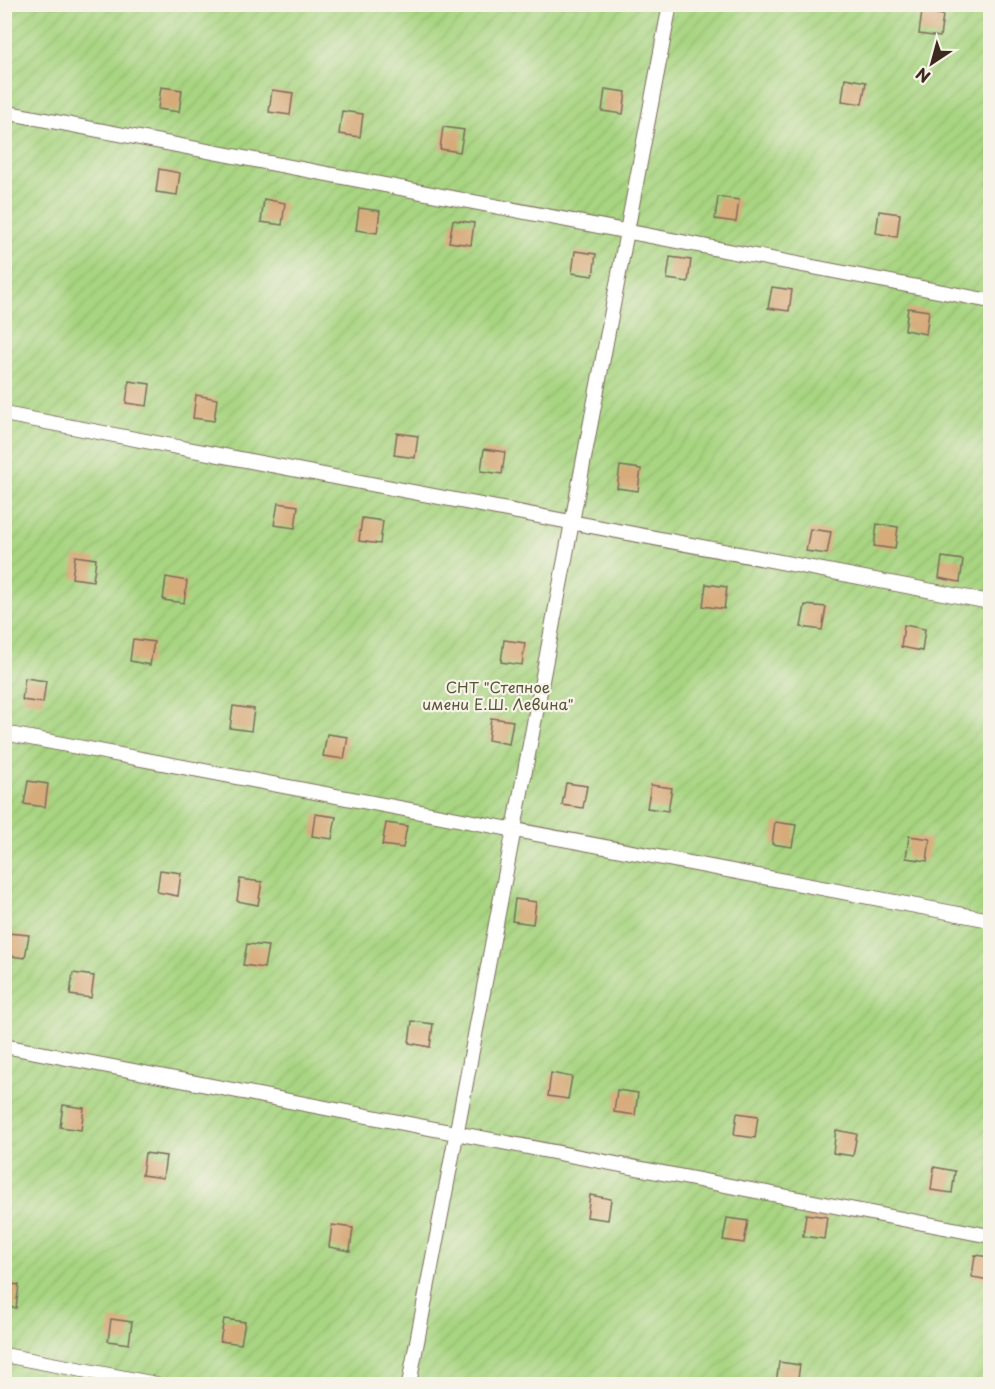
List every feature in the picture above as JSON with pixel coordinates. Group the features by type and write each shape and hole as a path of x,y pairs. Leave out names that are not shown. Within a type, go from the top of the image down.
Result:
{"lane":[{"path":"409,1384 670,4"},
{"path":"4,112 990,301"},
{"path":"4,414 990,602"},
{"path":"4,733 990,920"},
{"path":"4,1046 990,1236"},
{"path":"4,1355 156,1384"}],"green space":[{"name":"СНТ \"Степное имени Е.Ш. Левина\"","path":"5,5 990,5 990,1384 5,1384"}],"building":[{"path":"922,11 943,15 940,37 919,34"},
{"path":"845,78 866,82 862,104 842,101"},
{"path":"161,87 182,90 179,112 158,109"},
{"path":"605,89 626,92 623,114 602,111"},
{"path":"272,90 293,93 290,115 269,112"},
{"path":"342,111 363,114 360,137 339,134"},
{"path":"443,127 464,130 460,152 440,149"},
{"path":"159,169 180,173 177,195 156,192"},
{"path":"718,197 739,200 736,222 715,219"},
{"path":"264,199 285,203 282,225 261,222"},
{"path":"359,208 380,211 377,233 356,230"},
{"path":"879,211 900,214 897,237 876,233"},
{"path":"453,220 474,223 471,245 449,242"},
{"path":"575,251 596,254 593,276 572,273"},
{"path":"670,257 691,260 688,282 667,279"},
{"path":"772,287 792,290 789,311 768,308"},
{"path":"908,308 929,311 926,334 905,330"},
{"path":"129,381 150,384 147,406 126,403"},
{"path":"196,395 217,399 214,421 193,418"},
{"path":"397,433 418,436 415,458 394,455"},
{"path":"484,449 505,452 502,474 481,471"},
{"path":"620,466 641,469 638,491 617,488"},
{"path":"278,503 298,506 295,528 274,525"},
{"path":"362,518 383,521 380,544 359,541"},
{"path":"877,524 898,527 895,549 874,546"},
{"path":"810,529 831,532 827,554 806,551"},
{"path":"75,556 96,559 93,581 72,578"},
{"path":"942,557 963,560 960,582 939,578"},
{"path":"166,577 187,581 184,603 163,600"},
{"path":"706,584 727,587 724,609 703,606"},
{"path":"805,605 826,607 822,630 801,627"},
{"path":"904,625 925,629 922,651 901,647"},
{"path":"133,639 154,642 150,665 130,661"},
{"path":"504,640 525,643 522,665 501,662"},
{"path":"25,678 46,681 43,703 22,700"},
{"path":"233,706 254,709 251,731 230,728"},
{"path":"491,718 513,721 509,744 488,740"},
{"path":"327,734 348,737 344,759 323,756"},
{"path":"28,781 48,784 45,807 24,804"},
{"path":"566,783 587,786 583,808 562,805"},
{"path":"651,785 672,788 668,811 647,808"},
{"path":"315,814 336,817 332,839 312,836"},
{"path":"775,822 796,825 792,847 772,844"},
{"path":"386,823 407,826 403,848 382,845"},
{"path":"909,836 930,839 927,861 906,858"},
{"path":"160,870 181,873 178,896 157,892"},
{"path":"240,879 262,882 258,905 237,901"},
{"path":"515,899 536,902 533,924 512,921"},
{"path":"7,933 29,935 25,958 4,955"},
{"path":"247,944 268,946 264,968 243,965"},
{"path":"73,973 94,976 91,998 70,995"},
{"path":"412,1021 433,1024 430,1047 409,1043"},
{"path":"551,1073 572,1077 568,1099 548,1096"},
{"path":"617,1090 638,1093 635,1115 614,1112"},
{"path":"63,1105 84,1108 81,1130 60,1127"},
{"path":"737,1113 758,1116 755,1138 734,1135"},
{"path":"836,1130 857,1134 853,1156 833,1153"},
{"path":"145,1153 166,1156 163,1178 142,1175"},
{"path":"934,1167 955,1171 952,1193 931,1190"},
{"path":"590,1195 611,1199 608,1220 587,1217"},
{"path":"806,1214 827,1217 824,1239 803,1236"},
{"path":"727,1218 748,1221 744,1243 723,1240"},
{"path":"332,1225 353,1228 350,1251 329,1247"},
{"path":"975,1255 990,1257 990,1280 972,1277"},
{"path":"4,1283 19,1285 16,1308 4,1306"},
{"path":"111,1319 132,1322 129,1344 108,1341"},
{"path":"224,1319 245,1322 241,1344 220,1341"},
{"path":"779,1362 800,1365 797,1384 776,1384"}]}
